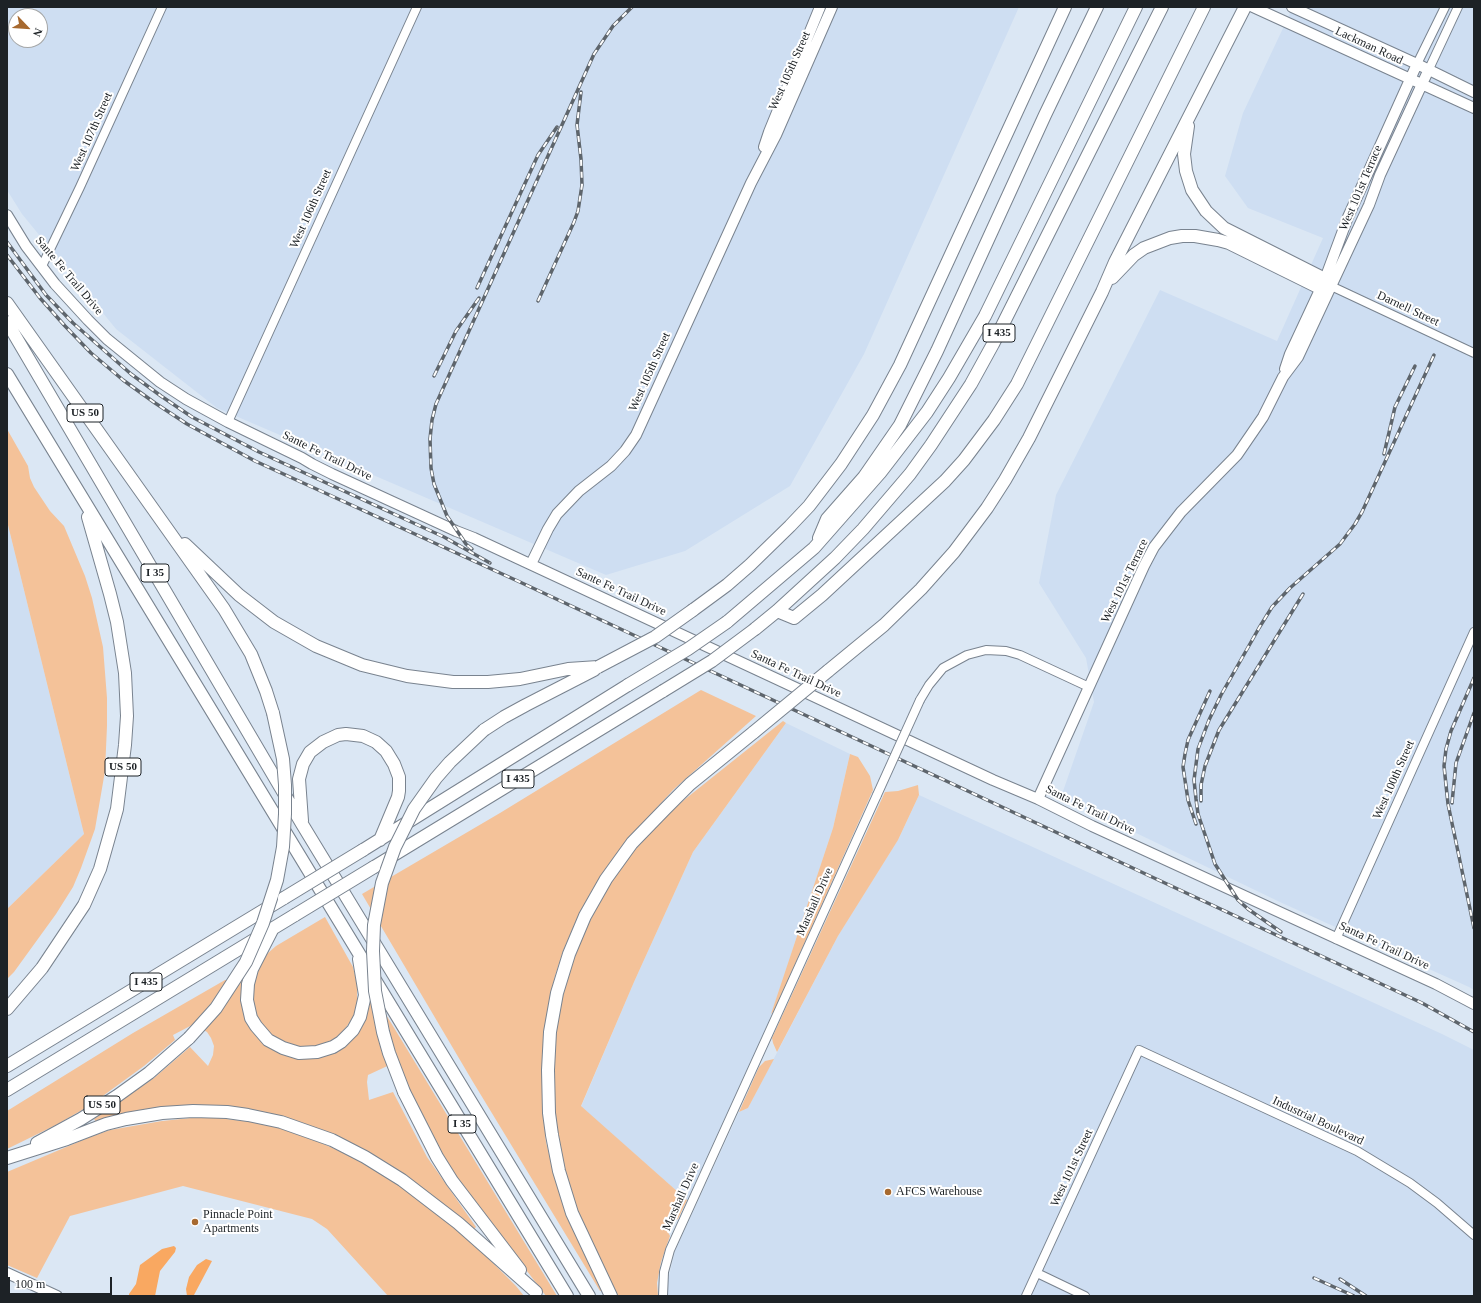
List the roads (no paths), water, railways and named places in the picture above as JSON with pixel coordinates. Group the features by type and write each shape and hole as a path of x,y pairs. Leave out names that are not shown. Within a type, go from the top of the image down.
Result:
{"highway":[{"path":"538,1294 452,1181 427,1138 404,1092 389,1053 383,1032 375,991 373,944 374,925 382,883 395,847 417,804 436,778 450,762 484,730 520,708 654,637 694,610 750,565 809,506 838,469 874,415 900,365 1065,7"},
{"path":"814,548 827,519 864,477 900,425 940,344 1045,115 1097,7"},
{"name":"I 435","path":"7,1066 380,840 688,649 727,622 814,548 880,473 901,446 927,412 967,348 985,316 1136,7"},
{"path":"777,611 794,618 822,595 945,481 964,460 994,420 1020,377 1204,7"},
{"path":"611,1296 572,1213 559,1171 552,1135 549,1105 548,1064 550,1032 557,993 569,954 585,916 606,879 632,843 665,808 701,775 884,625 921,589 954,552 987,508 1029,438 1102,292 1115,262 1245,7"},
{"name":"I 435","path":"7,1090 706,665 777,611 836,558 910,474 952,413 993,344 1160,10"},
{"path":"1188,119 1184,154 1186,171 1192,190 1206,212 1224,228 1325,284"},
{"path":"1102,292 1116,272 1134,255 1153,244 1182,236 1208,238 1229,243 1325,284"},
{"name":"US 50","path":"7,303 224,608 239,632 258,670 273,714 282,751 286,784 283,847 277,880 263,923 246,962 216,1008 189,1038 149,1073 117,1096 62,1130 7,1158"},
{"name":"I 35","path":"7,322 302,824 589,1296"},
{"name":"I 35","path":"7,374 567,1296"},
{"name":"US 50","path":"7,1009 42,968 84,905 106,851 120,791 127,716 125,673 117,622 84,501"},
{"path":"164,524 254,608 297,636 362,665 407,676 453,682 488,682 520,679 568,669 598,667"},
{"path":"302,824 300,779 303,764 306,758 316,747 330,738 342,735 355,735 376,742 386,751 394,764 399,777 398,798 380,840"},
{"path":"273,928 252,969 248,984 247,1000 251,1018 262,1034 275,1044 290,1051 308,1053 326,1050 341,1042 353,1030 360,1017 365,995 358,953"},
{"path":"7,1158 106,1124 145,1115 212,1111 248,1114 281,1122 332,1140 365,1157 402,1180 458,1223 538,1294"}],"main road":[{"name":"West 105th Street","path":"759,167 769,132 820,7"},
{"name":"West 105th Street","path":"531,564 557,514 579,491 611,466 625,451 636,435 759,167 776,134 832,7"},
{"name":"Lackman Road","path":"1253,7 1474,108"},
{"name":"Lackman Road","path":"1292,7 1429,69 1474,92"},
{"path":"1302,29 1306,24 1312,23 1339,34 1353,34"},
{"name":"West 101st Terrace","path":"1325,284 1348,217 1417,64"},
{"name":"West 101st Terrace","path":"1038,799 1154,547 1181,512 1223,471 1244,446 1263,416 1283,377 1290,354 1325,284 1369,205 1380,175 1429,69"},
{"name":"Sante Fe Trail Drive","path":"7,215 26,246 55,284 88,320 132,361 186,399 228,422 332,474 531,564 694,641"},
{"name":"Santa Fe Trail Drive","path":"694,641 1038,799 1474,1004"},
{"path":"7,1273 57,1296"}],"street":[{"name":"West 107th Street","path":"42,266 162,7"},
{"name":"West 106th Street","path":"228,422 417,7"},
{"name":"West 101st Terrace","path":"1417,64 1445,7"},
{"name":"West 101st Terrace","path":"1429,69 1458,7"},
{"name":"Darnell Street","path":"1325,284 1474,353"},
{"name":"West 100th Street","path":"1336,938 1474,632"},
{"name":"Marshall Drive","path":"663,1296 664,1272 670,1250 757,1056 920,700 928,686 943,668 967,655 986,650 1006,651 1020,656 1089,687"},
{"name":"Industrial Boulevard","path":"1139,1050 1356,1151 1410,1183 1437,1203 1474,1235"},
{"name":"West 101st Street","path":"1026,1296 1139,1050"},
{"path":"1037,1273 1085,1296"}],"railway":[{"path":"472,549 466,544 447,516 434,484 431,468 430,439 432,420 436,404 594,54 613,26 632,7"},
{"path":"538,301 578,211 582,185 577,125 581,92"},
{"path":"477,288 538,155 557,127"},
{"path":"7,242 46,295 73,323 131,374 192,417 259,452 444,537 490,563"},
{"path":"7,255 40,298 65,326 91,353 123,380 187,424 255,461 522,583 1422,1003 1474,1032"},
{"path":"434,376 456,331 479,298"},
{"path":"1281,932 1248,909 1238,900 1215,864 1198,814 1194,780 1198,749 1209,720 1221,695 1272,607 1290,588 1340,544 1355,524 1362,512 1434,355"},
{"path":"1384,454 1395,407 1415,366"},
{"path":"1201,801 1201,785 1205,766 1219,730 1303,594"},
{"path":"1474,678 1451,731 1446,749 1444,766 1448,804 1474,928"},
{"path":"1196,824 1188,800 1183,767 1188,740 1210,691"},
{"path":"1452,803 1456,763 1474,713"},
{"path":"1314,1278 1354,1296"},
{"path":"1340,1279 1366,1296"}],"place":[{"name":"AFCS Warehouse","path":"888,1192"},
{"name":"Pinnacle Point Apartments","path":"195,1222"}]}
